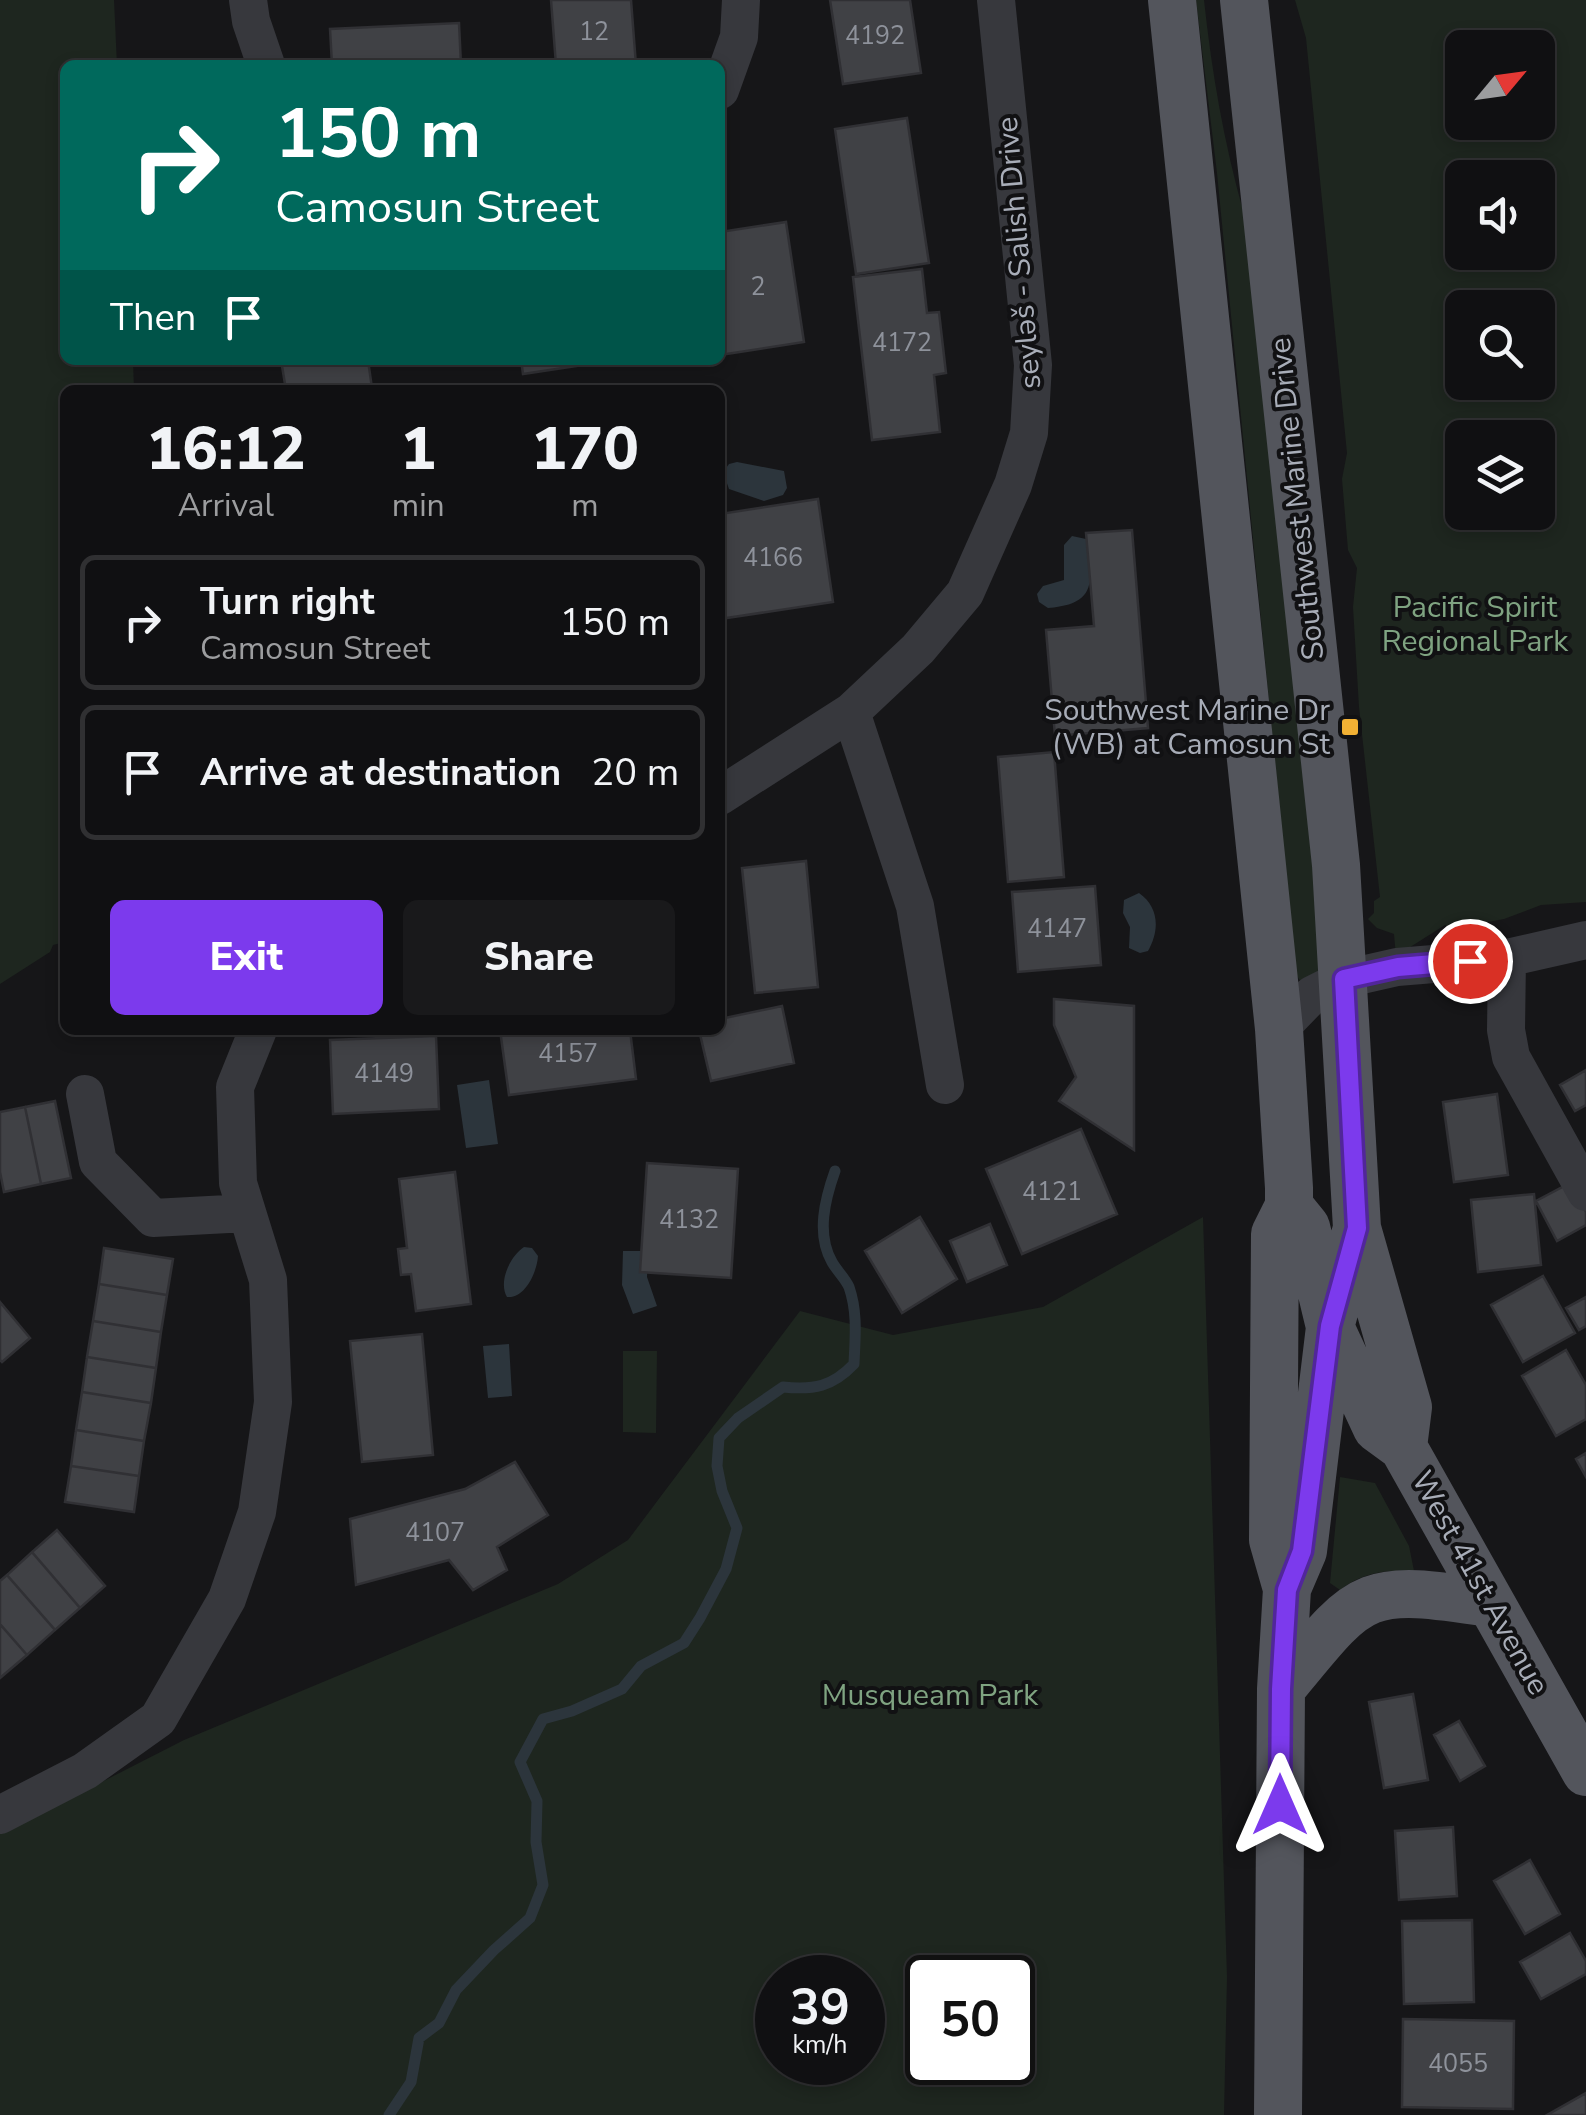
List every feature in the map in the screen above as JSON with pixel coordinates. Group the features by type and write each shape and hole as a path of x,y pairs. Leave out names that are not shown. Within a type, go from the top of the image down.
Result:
{"main road":[{"name":"Southwest Marine Drive","path":"1172,0 1279,1029 1289,1206 1275,1234 1273,1540 1287,1590"},
{"name":"Southwest Marine Drive","path":"1244,0 1334,846 1357,1228 1330,1326 1302,1551 1287,1590 1281,1689 1278,2115"},
{"name":"West 41st Avenue","path":"1289,1206 1306,1227 1330,1326 1378,1428 1403,1447 1586,1772"},
{"name":"West 41st Avenue","path":"1357,1228 1408,1407 1403,1447"},
{"path":"1281,1689 1336,1622 1354,1606 1373,1597 1420,1592 1490,1603"}],"street":[{"path":"248,0 264,60"},
{"path":"725,76 739,37 741,0"},
{"name":"seyləš - Salish Drive","path":"725,793 852,712 918,648 964,593 1014,484 1030,433 1033,365 996,0"},
{"path":"852,712 915,906 945,1085"},
{"path":"1279,1029 1312,995 1344,979 1398,967 1507,958 1586,940"},
{"path":"1507,958 1506,1030 1511,1057 1586,1192"},
{"path":"0,1815 85,1771 158,1719 227,1599 257,1512 273,1402 268,1280 238,1183 235,1087 256,1035"},
{"path":"85,1094 98,1162 153,1218 247,1212"}],"green space":[{"path":"0,0 114,0 117,60 60,60 60,365 133,365 134,385 60,385 60,943 0,984"},
{"path":"1196,0 1204,0 1220,108 1244,214 1322,956 1318,972 1302,983 1296,975 1217,173"},
{"name":"Pacific Spirit Regional Park","path":"1295,0 1586,0 1586,902 1541,905 1504,919 1451,929 1445,925 1396,956 1394,934 1377,928 1368,919 1374,913 1374,901 1380,897 1359,707 1353,607 1357,568 1348,550 1342,479 1347,453 1306,38"},
{"name":"Musqueam Park","path":"1203,1217 1227,1977 1224,2115 0,2115 0,1834 184,1740 558,1584 628,1540 800,1311 893,1335 1043,1307"},
{"path":"623,1351 657,1351 656,1433 623,1432"},
{"path":"1340,1477 1375,1483 1409,1546 1414,1571 1375,1573 1340,1590 1330,1583"}],"shaded area":[{"path":"729,464 784,471 787,488 783,495 764,501 729,489 725,469"},
{"path":"1072,536 1086,539 1088,587 1076,601 1048,608 1039,602 1037,594 1043,586 1064,580 1064,545"},
{"path":"1139,893 1151,905 1156,919 1148,951 1140,953 1129,948 1130,927 1123,913 1124,900"},
{"path":"489,1080 498,1144 466,1148 457,1085"},
{"path":"524,1247 532,1248 538,1256 535,1269 519,1294 507,1297 507,1270"},
{"path":"623,1251 648,1251 647,1277 657,1306 633,1314 622,1285"},
{"path":"509,1344 512,1396 488,1398 483,1346"}],"building":[{"path":"551,0 631,0 636,60 556,60"},
{"path":"830,0 910,0 921,73 843,84"},
{"path":"459,23 461,60 332,60 330,29"},
{"path":"907,118 929,263 856,274 835,129"},
{"path":"786,222 804,342 725,354 725,231"},
{"path":"922,269 927,313 939,312 946,373 934,375 940,432 872,440 853,277"},
{"path":"282,365 369,365 372,385 285,385"},
{"path":"522,365 583,365 523,374"},
{"path":"818,499 833,602 725,618 725,513"},
{"path":"1132,530 1148,728 1055,736 1046,630 1094,626 1086,533"},
{"path":"1054,752 1064,877 1008,882 998,757"},
{"path":"806,861 818,987 755,993 742,868"},
{"path":"1095,886 1101,965 1018,972 1012,892"},
{"path":"1054,999 1134,1006 1134,1150 1059,1101 1076,1077 1054,1025"},
{"path":"782,1006 794,1063 711,1081 700,1035 725,1035 725,1018"},
{"path":"501,1035 631,1035 636,1079 509,1095"},
{"path":"436,1036 439,1109 333,1114 330,1040"},
{"path":"1586,1070 1586,1105 1575,1111 1560,1085"},
{"path":"1497,1094 1508,1175 1454,1182 1443,1102"},
{"path":"55,1101 71,1178 41,1184 25,1107"},
{"path":"25,1107 41,1184 4,1192 0,1112"},
{"path":"1081,1129 1117,1214 1022,1254 986,1169"},
{"path":"647,1163 738,1169 731,1278 640,1272"},
{"path":"455,1172 471,1304 416,1311 411,1274 401,1275 398,1249 407,1248 399,1179"},
{"path":"1570,1183 1586,1212 1586,1225 1557,1241 1536,1201"},
{"path":"1534,1194 1541,1265 1478,1272 1471,1200"},
{"path":"920,1217 957,1279 902,1313 865,1251"},
{"path":"990,1224 1007,1265 967,1282 950,1241"},
{"path":"104,1248 173,1259 167,1295 99,1284"},
{"path":"1543,1276 1575,1333 1523,1362 1491,1305"},
{"path":"99,1284 167,1295 161,1332 93,1321"},
{"path":"1586,1297 1586,1326 1579,1330 1566,1308"},
{"path":"0,1302 30,1338 2,1362 0,1360"},
{"path":"93,1321 161,1332 156,1368 87,1357"},
{"path":"422,1334 433,1455 362,1462 350,1341"},
{"path":"1566,1350 1586,1385 1586,1419 1556,1436 1522,1376"},
{"path":"87,1357 156,1368 151,1403 82,1392"},
{"path":"82,1392 151,1403 144,1441 76,1430"},
{"path":"76,1430 144,1441 139,1476 71,1466"},
{"path":"1586,1453 1586,1477 1576,1459"},
{"path":"515,1462 548,1515 497,1547 507,1570 473,1590 449,1560 356,1585 350,1519 465,1489"},
{"path":"71,1466 139,1476 134,1512 65,1502"},
{"path":"57,1530 105,1586 80,1608 32,1552"},
{"path":"32,1552 80,1608 55,1630 7,1575"},
{"path":"7,1575 55,1630 27,1655 0,1624 0,1581"},
{"path":"0,1624 27,1655 0,1678"},
{"path":"1413,1694 1428,1780 1384,1788 1369,1702"},
{"path":"1459,1721 1485,1766 1460,1781 1434,1735"},
{"path":"1453,1827 1457,1896 1399,1900 1395,1831"},
{"path":"1530,1860 1560,1914 1525,1934 1494,1881"},
{"path":"1472,1920 1474,2002 1404,2004 1402,1921"},
{"path":"1570,1933 1586,1961 1586,1974 1541,1999 1520,1962"},
{"path":"1403,2019 1514,2021 1513,2109 1402,2107"},
{"path":"1586,2093 1586,2115 1547,2115"}],"waterway":[{"path":"389,2115 411,2082 419,2038 439,2023 456,1990 530,1918 543,1885 536,1842 537,1801 520,1762 543,1719 622,1689 641,1666 684,1643 726,1569 737,1528 722,1491 717,1466 719,1438 738,1418 783,1387 822,1385 854,1364 852,1297 824,1240 825,1205 835,1171"}],"place":[{"name":"Southwest Marine Dr (WB) at Camosun St","path":"1350,727"}],"route":[{"path":"1280,1805 1287,1590 1302,1551 1320,1432 1330,1326 1357,1228 1344,979 1398,967 1470,961"}]}
